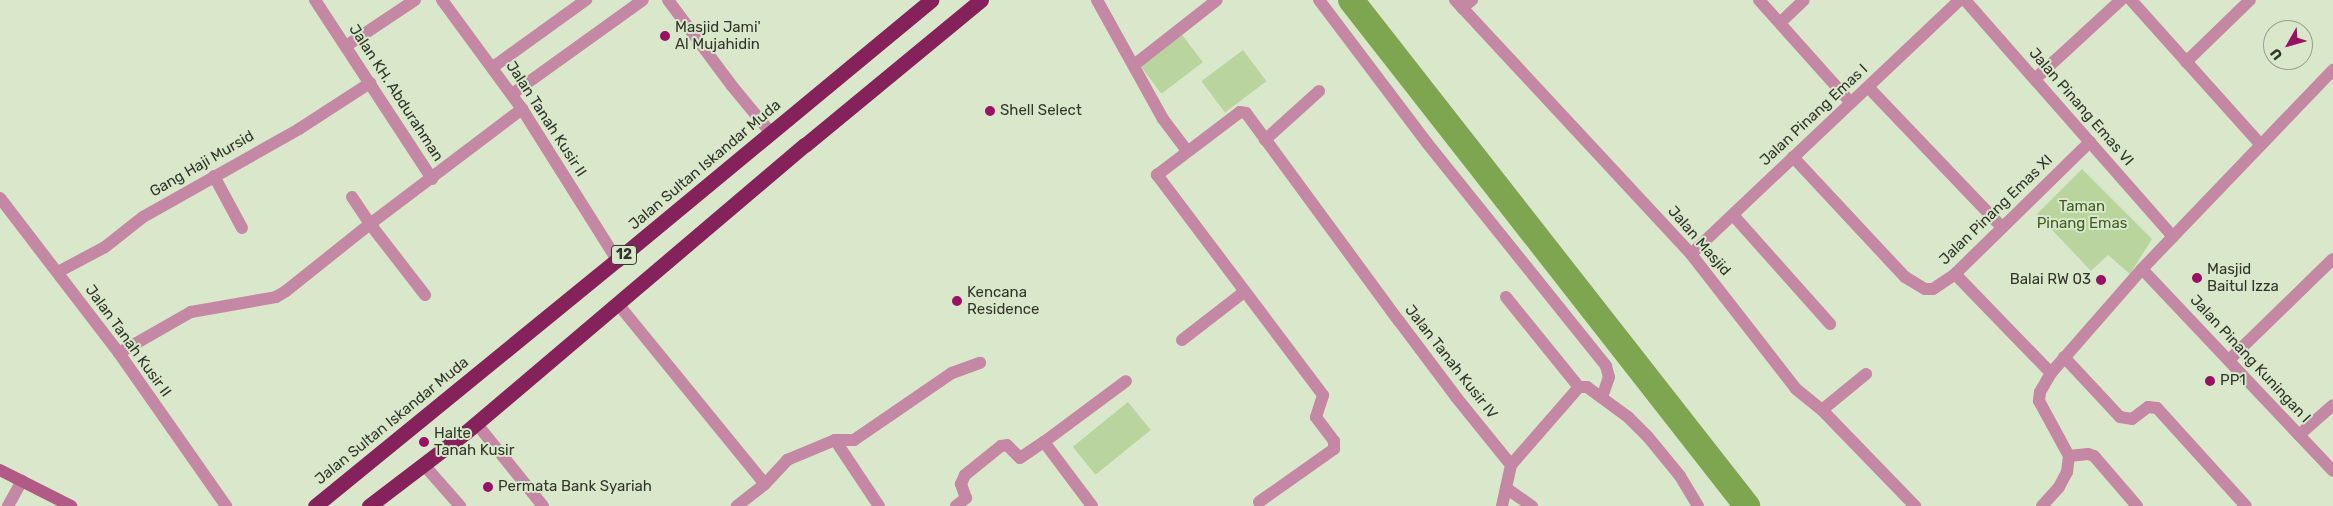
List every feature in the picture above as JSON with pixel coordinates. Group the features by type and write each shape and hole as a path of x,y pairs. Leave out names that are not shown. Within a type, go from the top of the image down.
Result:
{"highway":[{"name":"Jalan Sultan Iskandar Muda","path":"315,506 617,260 931,0"},
{"name":"12","path":"369,506 476,423 805,145 981,0"}],"street":[{"name":"Jalan KH. Abdurahman","path":"315,0 432,179"},
{"path":"346,46 415,0"},
{"name":"Jalan Tanah Kusir II","path":"442,0 512,94 617,260"},
{"path":"492,67 586,0"},
{"path":"512,94 643,0"},
{"path":"668,0 732,86 771,133"},
{"path":"1097,0 1167,125 1187,151"},
{"path":"1134,65 1217,0"},
{"path":"1319,0 1427,143 1606,366 1609,377 1602,397"},
{"path":"1458,4 1472,0"},
{"path":"1759,0 1850,103"},
{"path":"1780,23 1804,0"},
{"name":"Jalan Pinang Emas I","path":"1691,254 1960,0"},
{"name":"Jalan Pinang Emas VI","path":"1965,0 2173,236"},
{"path":"2035,79 2121,0"},
{"path":"2132,0 2260,144"},
{"path":"2186,62 2250,0"},
{"name":"Jalan Masjid","path":"1458,4 1691,254 1796,389 1822,410 1915,506"},
{"path":"2042,506 2059,487 2067,472 2069,456 2039,401 2040,392 2051,373 2142,269 2333,70"},
{"name":"Gang Haji Mursid","path":"58,272 106,247 121,233 214,176 299,129 370,83"},
{"path":"1868,86 2002,227"},
{"path":"1265,140 1319,91"},
{"path":"118,353 191,312 276,297 301,280 370,224 522,110"},
{"name":"Jalan Tanah Kusir IV","path":"1258,502 1334,449 1334,441 1316,417 1323,399 1321,392 1157,177 1159,172 1240,112 1246,113 1444,382 1511,464"},
{"name":"Jalan Pinang Emas XI","path":"1793,157 1906,277 1925,290 1933,289 1955,274 2090,142"},
{"path":"214,176 242,228"},
{"path":"352,197 370,224 425,295"},
{"name":"Jalan Tanah Kusir II","path":"0,198 118,353 226,506"},
{"path":"1733,215 1830,324"},
{"path":"2229,360 2333,259"},
{"name":"Jalan Pinang Kuningan I","path":"2142,269 2333,471"},
{"path":"1955,274 2051,373"},
{"path":"1182,340 1244,292"},
{"path":"1506,297 1579,387"},
{"path":"618,304 765,484"},
{"path":"2064,357 2120,417 2132,419 2148,407 2156,408 2246,506"},
{"path":"736,506 765,484 786,460 836,440 854,440 952,373 980,363"},
{"path":"1822,410 1866,374"},
{"path":"956,506 970,502 961,484 963,478 1001,446 1007,445 1020,458 1126,381"},
{"path":"1502,506 1511,464 1579,387 1586,386 1628,416 1648,437 1680,476 1698,506"},
{"path":"2299,435 2333,405"},
{"path":"476,423 543,506"},
{"path":"836,440 879,506"},
{"path":"1044,442 1092,506"},
{"path":"2069,456 2088,454 2094,456 2137,506"},
{"path":"424,465 460,506"},
{"path":"0,470 71,506"},
{"path":"8,506 22,481"},
{"path":"1506,488 1532,506"}],"green space":[{"path":"1180,32 1203,62 1161,94 1138,63"},
{"path":"1243,50 1266,81 1225,112 1201,81"},
{"name":"Taman Pinang Emas","path":"2082,169 2152,239 2130,274 2108,255 2091,271 2037,214"},
{"path":"1128,402 1151,430 1095,475 1073,447"}],"waterway":[{"path":"1351,0 1747,506"}],"place":[{"name":"Masjid Jami' Al Mujahidin","path":"665,36"},
{"name":"Shell Select","path":"990,111"},
{"name":"Masjid Baitul Izza","path":"2197,278"},
{"name":"Balai RW 03","path":"2101,280"},
{"name":"Kencana Residence","path":"957,301"},
{"name":"PP1","path":"2210,381"},
{"name":"Halte Tanah Kusir","path":"424,442"},
{"name":"Permata Bank Syariah","path":"488,487"}]}
